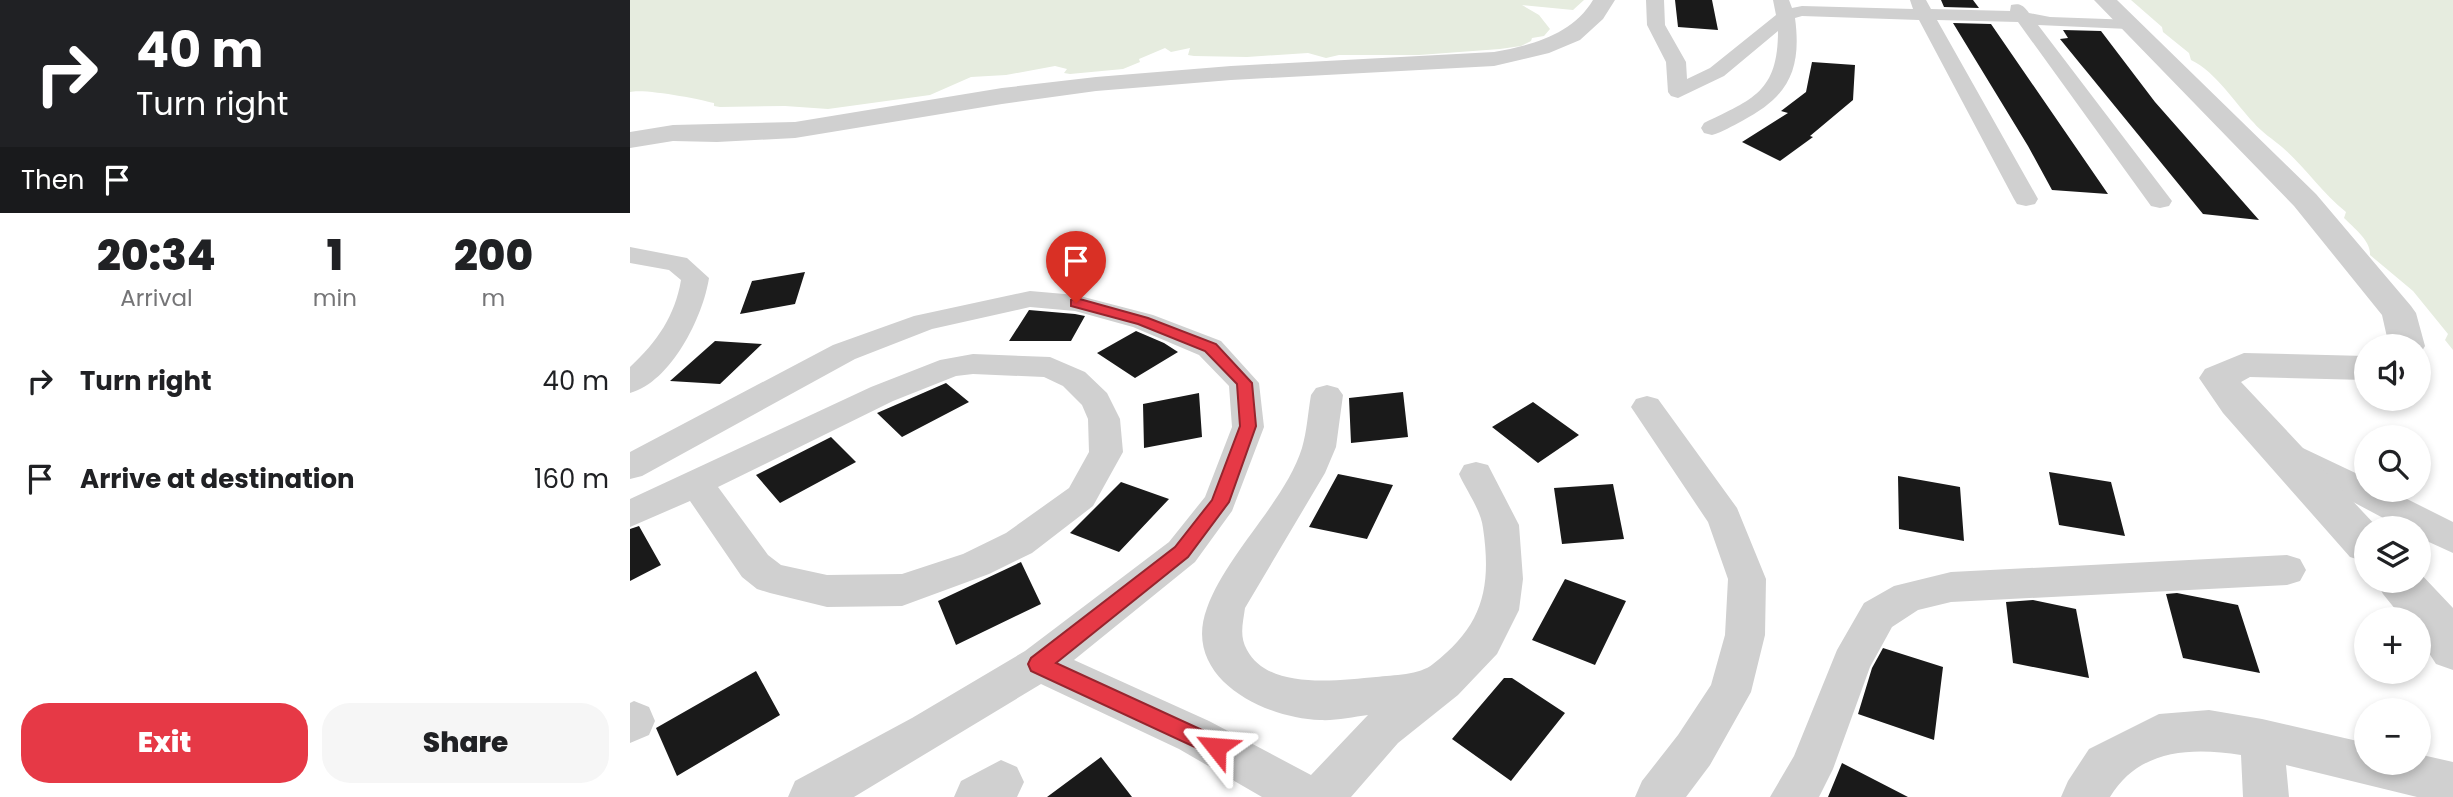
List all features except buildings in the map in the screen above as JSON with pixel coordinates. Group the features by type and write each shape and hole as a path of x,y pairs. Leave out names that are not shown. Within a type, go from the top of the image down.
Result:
{"street":[{"path":"630,140 673,133 752,133 825,127 1002,96 1096,84 1231,73 1494,59 1532,51 1570,36 1590,19 1604,0"},
{"path":"1656,0 1659,35 1676,62 1678,92 1717,72 1784,8"},
{"path":"2009,0 2160,201"},
{"path":"1784,8 1802,11 1921,8 2024,17 2050,22 2118,13 2305,200 2399,313 2404,334"},
{"path":"1712,128 1756,105 1779,86 1788,57 1784,8"},
{"path":"1921,8 2026,199"},
{"path":"1676,62 1703,67 1721,66"},
{"path":"630,255 678,264 695,278 692,302 680,327 648,369 630,383"},
{"path":"630,467 844,352 924,322 1030,299 1076,303 1143,321 1210,348 1244,383 1248,426 1220,502 1182,552 1039,664 927,732 811,797"},
{"path":"630,514 882,394 951,366 973,364 1050,368 1074,379 1096,400 1104,419 1106,452 1081,496 1072,504 1019,543 976,564 902,590 827,591 770,578 755,566 696,483"},
{"path":"2354,368 2244,365 2218,378 2237,404 2354,532"},
{"path":"1326,395 1319,447 1308,473 1226,608 1221,632 1230,661 1250,681 1280,694 1320,701 1400,693 1443,682"},
{"path":"1647,407 1724,518 1747,579 1745,635 1730,692 1694,750 1658,797"},
{"path":"2277,448 2453,539"},
{"path":"1321,797 1382,729 1443,682 1483,642 1500,610 1504,579 1501,525 1476,474"},
{"path":"1793,797 1811,769 1858,651 1878,615 1908,597 1951,587 2287,570"},
{"path":"2410,593 2443,630 2453,649"},
{"path":"1039,664 1194,735 1306,797"},
{"path":"2084,797 2105,764 2159,734 2209,730 2262,739 2453,784"},
{"path":"2262,739 2266,797"}],"shaded area":[{"path":"630,0 1584,0 1573,10 1522,5 1539,15 1550,29 1544,36 1532,38 1521,46 1419,55 1339,55 1326,58 1308,53 1247,57 1194,56 1188,55 1190,48 1171,52 1165,48 1123,69 1070,74 1064,73 1067,69 1055,66 1006,75 971,77 930,95 828,109 785,106 720,107 714,106 714,103 672,94 630,92"},
{"path":"2131,0 2453,0 2453,350 2445,340 2448,334 2413,291 2370,255 2365,240 2344,218 2346,212 2291,155 2256,126 2209,72 2191,60 2189,53"}],"route":[{"path":"1076,303 1143,321 1210,348 1244,383 1248,426 1220,502 1182,552 1039,664 1216,747"}]}
